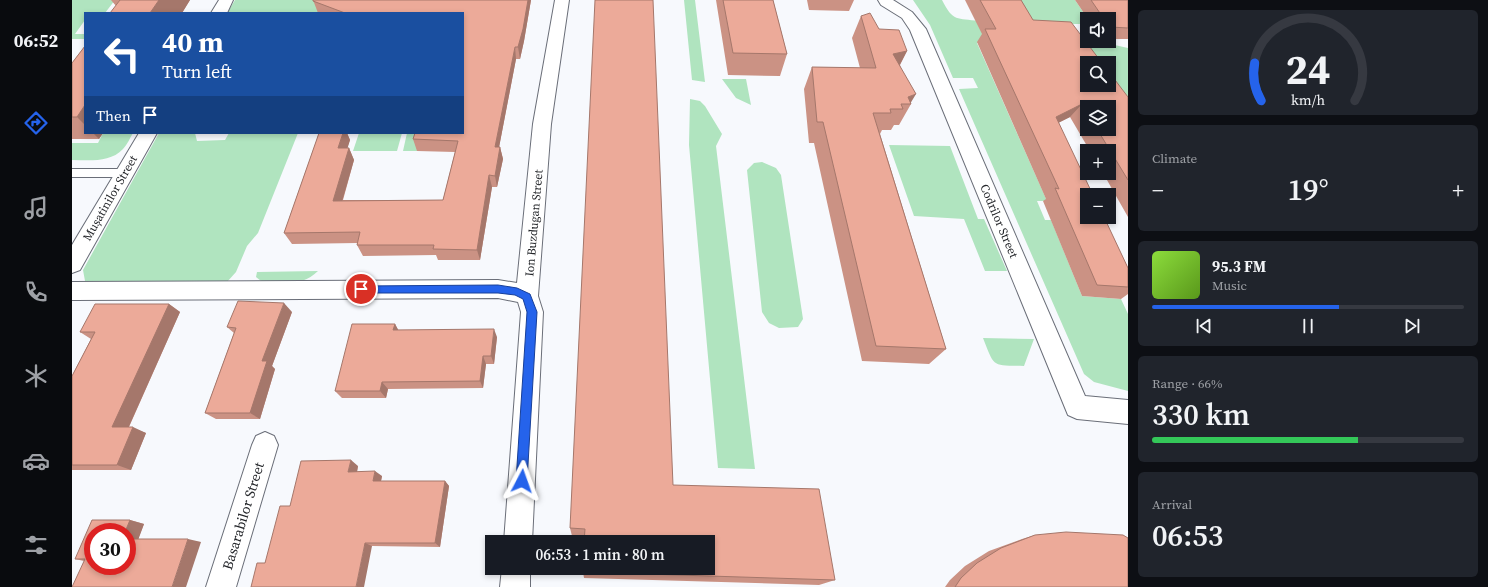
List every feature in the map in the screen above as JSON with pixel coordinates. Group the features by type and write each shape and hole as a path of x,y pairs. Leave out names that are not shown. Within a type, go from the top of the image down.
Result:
{"street":[{"path":"220,12 226,0"},
{"name":"Ion Buzdugan Street","path":"518,535 532,312 527,296 542,124 562,0"},
{"name":"Codrilor Street","path":"885,0 907,15 918,29 1077,407 1128,412"},
{"name":"Mușatinilor Street","path":"72,264 147,134"},
{"path":"72,291 498,289 517,292 527,296"},
{"name":"Basarabilor Street","path":"221,587 264,445"},
{"path":"515,587 516,575"}],"lane":[{"path":"72,173 125,173"}],"green space":[{"path":"72,0 115,0 106,12 84,12 84,21 75,34 84,34 84,39 72,39"},
{"path":"235,0 347,0 322,12 228,12"},
{"path":"684,0 695,0 705,82 692,80"},
{"path":"913,0 942,0 949,12 956,18 979,21 990,43 977,43 1047,201 1037,201 1045,220 1051,220 1082,296 1121,299 1128,314 1128,391 1094,382 1084,374 959,89 978,88 973,78 953,78 930,25"},
{"path":"1018,0 1075,0 1083,12 1080,12 1080,24 1060,24 1077,43 1080,43 1080,48 1116,48 1116,45 1128,48 1128,102 1116,91 1116,56 1080,56 1080,58 1034,22"},
{"path":"722,79 746,79 751,105 736,98"},
{"path":"690,99 700,101 705,106 722,134 716,146 755,469 718,468 689,145"},
{"path":"102,134 132,134 124,147 112,157 99,160 72,160 72,143 98,143"},
{"path":"158,134 195,134 197,141 225,140 228,134 298,134 258,233 247,246 236,272 227,282 89,284 85,281 83,270"},
{"path":"359,134 402,134 397,151 353,151"},
{"path":"407,134 437,134 422,135 417,151 403,151"},
{"path":"889,145 950,146 978,219 984,219 1007,271 985,271 964,219 914,216"},
{"path":"762,162 776,168 781,175 803,319 798,327 779,328 769,323 762,312 747,170 754,163"},
{"path":"318,271 305,280 291,283 261,281 256,277 257,272"},
{"path":"983,338 1034,339 1024,366 1000,365 996,363 990,355"}],"building":[{"path":"120,0 159,0 151,12 111,12"},
{"path":"528,0 523,29 518,47 515,47 495,147 500,147 495,176 489,175 477,250 433,249 434,245 357,245 360,232 284,233 319,134 343,134 338,148 349,148 333,201 443,200 458,141 413,139 415,134 464,134 464,12 342,12 313,1"},
{"path":"595,0 653,0 673,485 819,489 835,580 678,575 715,575 715,535 585,535 585,529 570,528"},
{"path":"723,0 773,0 787,54 733,53"},
{"path":"980,0 1021,0 1033,20 1071,22 1080,34 1080,48 1091,48 1097,56 1080,56 1080,92 1116,92 1116,81 1128,97 1128,180 1116,160 1116,144 1106,144 1101,136 1116,136 1116,100 1080,100 1080,105 1056,117 1080,168 1080,180 1086,180 1090,188 1080,188 1080,224 1107,224 1128,268 1128,287 1097,285 1055,188 1059,189 985,29 996,29"},
{"path":"1091,0 1128,0 1128,28 1116,27 1116,12 1099,12"},
{"path":"870,13 879,29 899,30 907,51 893,54 916,94 908,97 911,104 901,104 903,109 890,109 891,113 873,113 946,349 876,346 823,122 817,122 812,67 876,68 861,16"},
{"path":"84,47 84,106 77,117 72,117 72,63"},
{"path":"238,301 284,303 262,361 267,361 250,413 205,413 236,328 227,327"},
{"path":"95,304 169,304 112,427 133,427 117,465 72,465 72,376 95,332 80,332"},
{"path":"352,324 395,324 393,330 494,329 491,356 483,356 480,381 382,382 380,391 335,391"},
{"path":"351,460 348,472 375,471 373,481 445,481 435,543 365,543 356,587 251,587 257,563 265,563 280,506 290,506 301,461"},
{"path":"92,520 130,520 129,523 91,523"},
{"path":"1066,532 1123,535 1128,538 1128,587 955,587 961,578 977,563 1001,548 1035,535"},
{"path":"84,538 84,559 75,559"},
{"path":"136,539 188,539 172,587 72,587 84,561 84,575 136,575"}],"route":[{"path":"361,289 498,289 517,292 527,296 532,312 522,481"}]}
